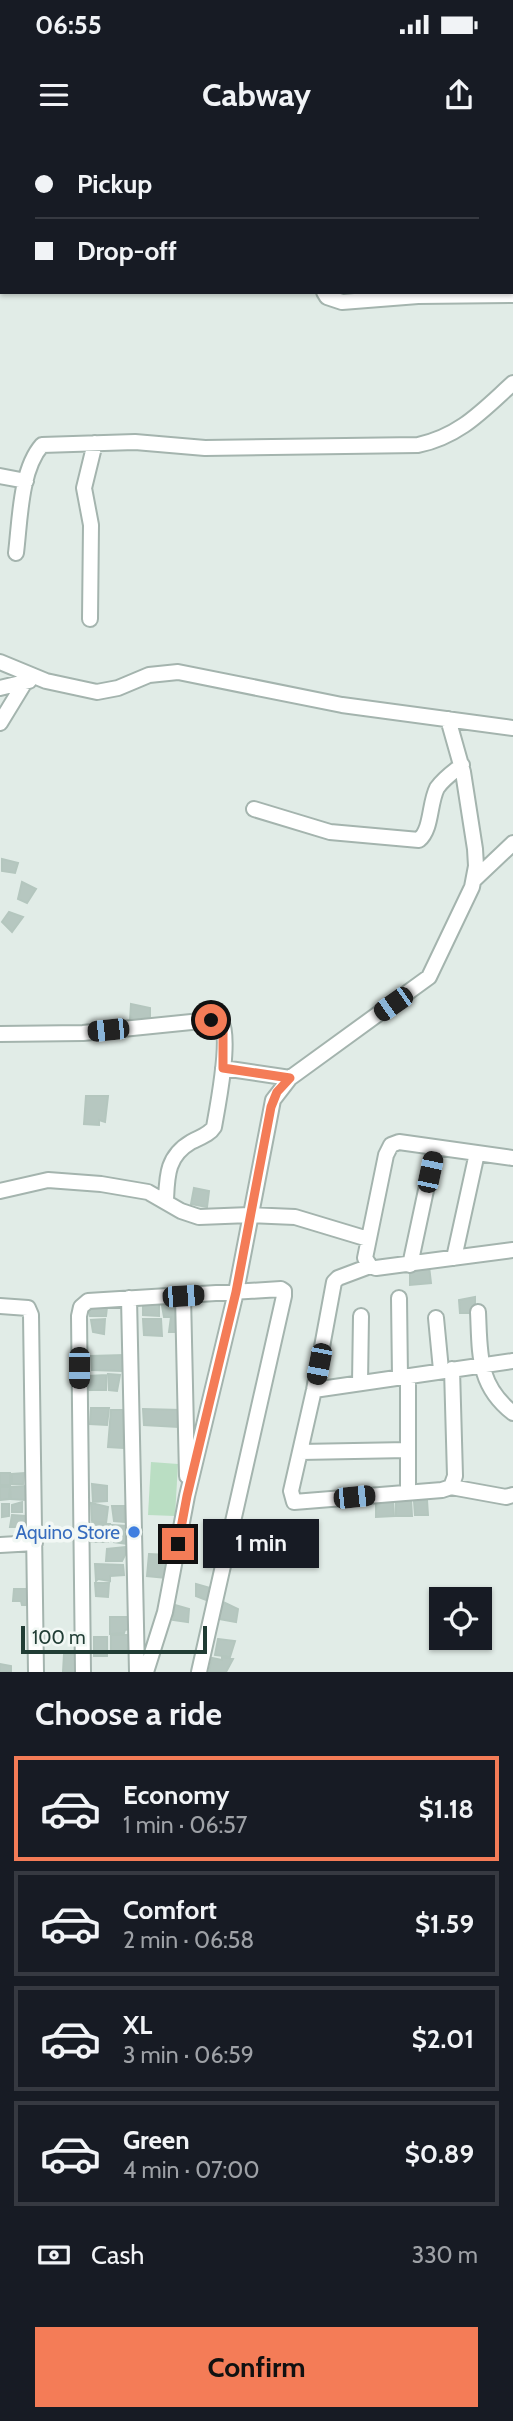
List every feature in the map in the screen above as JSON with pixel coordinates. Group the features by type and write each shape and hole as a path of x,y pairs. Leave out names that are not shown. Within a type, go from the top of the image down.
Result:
{"street":[{"path":"325,294 333,301 342,302 418,296 513,295"},
{"path":"16,553 26,481 42,445 135,442 205,448 418,445 441,439 463,428 513,383"},
{"path":"90,620 91,524 84,488 95,443"},
{"path":"0,476 26,481"},
{"path":"0,662 32,680 97,692 108,691 149,675 178,672 342,705 513,728"},
{"path":"0,688 32,680"},
{"path":"0,723 32,680"},
{"path":"448,719 462,765 475,849 474,880"},
{"path":"254,809 330,832 419,840 424,834 438,788 462,765"},
{"path":"146,1672 165,1612 187,1496 236,1292 271,1107 277,1092 290,1078 429,977 474,880 513,844"},
{"path":"0,1034 83,1033 221,1021 224,1028 223,1068 215,1127 211,1132 187,1144 169,1166 166,1200"},
{"path":"223,1068 290,1078"},
{"path":"370,1266 366,1258 368,1239 386,1155 391,1145 399,1142 513,1158"},
{"path":"410,1265 435,1147"},
{"path":"454,1258 477,1153"},
{"path":"4,1186 60,1180 121,1186 148,1192 181,1211 199,1217 295,1217 368,1239"},
{"path":"513,1250 410,1265 376,1268 370,1266 334,1282 314,1390 291,1491 292,1500 296,1503 452,1487 506,1497 513,1495"},
{"path":"83,1672 79,1313 83,1304 88,1301 279,1289 285,1293 199,1672"},
{"path":"183,1296 187,1496"},
{"path":"129,1298 137,1672"},
{"path":"399,1298 408,1492"},
{"path":"0,1306 26,1308 31,1312 36,1672"},
{"path":"478,1312 481,1364 488,1385 493,1394 513,1413"},
{"path":"360,1383 361,1316"},
{"path":"436,1318 446,1369 454,1476 452,1487"},
{"path":"314,1390 513,1361"},
{"path":"300,1452 408,1450"},
{"path":"0,1545 35,1544"}],"green space":[{"path":"151,1462 178,1464 175,1516 148,1515"}],"building":[{"path":"2,859 18,863 15,873 2,871"},
{"path":"22,882 36,889 27,903 18,899"},
{"path":"9,912 23,917 12,932 2,922"},
{"path":"131,1004 150,1008 150,1017 130,1021"},
{"path":"86,1096 108,1096 105,1122 99,1120 99,1125 84,1124"},
{"path":"194,1188 209,1191 207,1207 191,1204"},
{"path":"429,1266 431,1283 410,1285 410,1269"},
{"path":"475,1297 475,1313 460,1313 459,1300"},
{"path":"161,1300 180,1300 182,1332 169,1332 171,1317 164,1317"},
{"path":"159,1302 159,1316 143,1315 143,1303"},
{"path":"88,1306 107,1307 106,1316 90,1316"},
{"path":"105,1319 104,1334 93,1332 91,1320"},
{"path":"143,1319 161,1319 162,1336 144,1335"},
{"path":"124,1355 121,1371 92,1370 91,1356"},
{"path":"108,1374 120,1375 117,1391 109,1390"},
{"path":"106,1375 106,1390 88,1390 88,1376"},
{"path":"91,1408 109,1408 107,1425 90,1424"},
{"path":"143,1409 180,1410 178,1427 144,1425"},
{"path":"111,1410 123,1410 123,1448 108,1447"},
{"path":"0,1473 10,1473 10,1485 0,1485"},
{"path":"24,1473 23,1484 12,1484 12,1474"},
{"path":"92,1484 107,1486 107,1501 93,1502"},
{"path":"25,1486 26,1500 11,1499 10,1487"},
{"path":"0,1487 10,1487 9,1499 0,1500"},
{"path":"393,1499 394,1516 376,1517 376,1501"},
{"path":"396,1499 411,1500 412,1516 396,1516"},
{"path":"427,1500 428,1515 415,1515 414,1501"},
{"path":"22,1502 22,1512 12,1512 12,1505"},
{"path":"91,1503 108,1507 106,1523 92,1521"},
{"path":"2,1504 9,1504 9,1516 2,1517"},
{"path":"112,1506 124,1506 124,1522 114,1521"},
{"path":"12,1515 25,1516 25,1527 10,1527"},
{"path":"92,1523 110,1524 108,1542 91,1542"},
{"path":"112,1525 127,1526 128,1544 114,1542"},
{"path":"125,1547 126,1553 122,1561 106,1561 107,1549"},
{"path":"149,1554 167,1555 166,1578 147,1576"},
{"path":"95,1564 123,1565 124,1575 110,1576 110,1581 96,1581"},
{"path":"95,1583 109,1583 108,1597 96,1596"},
{"path":"196,1584 210,1588 209,1601 196,1596"},
{"path":"14,1589 29,1589 26,1605 22,1605 21,1601 13,1601"},
{"path":"223,1602 238,1609 236,1622 219,1619"},
{"path":"175,1605 189,1609 188,1622 173,1620"},
{"path":"110,1617 130,1617 129,1629 124,1633 110,1634"},
{"path":"111,1635 129,1635 127,1653 111,1653"},
{"path":"94,1637 107,1637 107,1656 94,1656"},
{"path":"218,1639 235,1641 230,1657 215,1655"},
{"path":"64,1654 78,1655 79,1672 63,1672"},
{"path":"222,1657 233,1659 226,1672 209,1672 212,1658 222,1660"},
{"path":"0,1664 11,1666 11,1672 0,1672"}],"place":[{"name":"Aquino Store","path":"134,1532"}],"route":[{"path":"178,1544 236,1292 271,1107 277,1092 290,1078 223,1068 223,1023 211,1020"}]}
